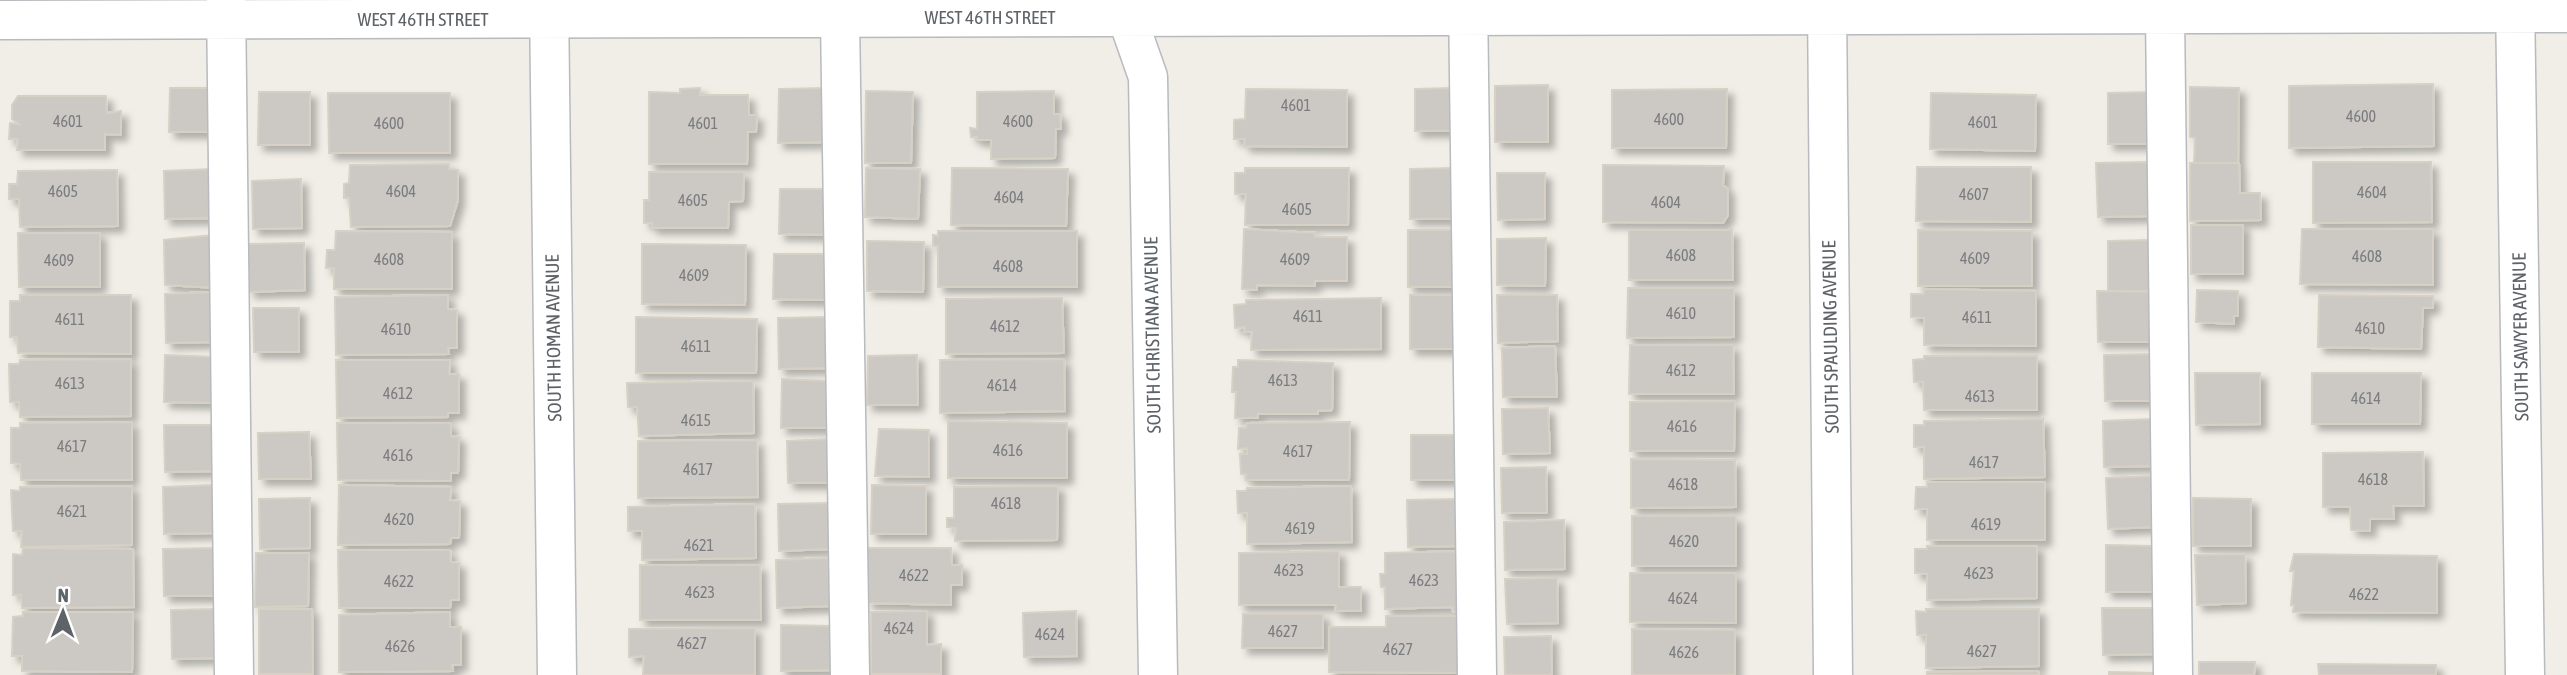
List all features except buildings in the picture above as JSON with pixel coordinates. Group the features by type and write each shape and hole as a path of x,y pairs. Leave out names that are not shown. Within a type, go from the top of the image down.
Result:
{"street":[{"name":"SOUTH SPAULDING AVENUE","path":"1827,7 1833,675"},
{"name":"WEST 46TH STREET","path":"0,20 226,10 549,9 821,12 1124,8 2515,7 2567,13"},
{"name":"SOUTH SAWYER AVENUE","path":"2515,7 2525,675"},
{"name":"SOUTH CHRISTIANA AVENUE","path":"1124,8 1148,77 1158,675"},
{"path":"1468,8 1478,675"},
{"name":"SOUTH HOMAN AVENUE","path":"549,9 557,675"},
{"path":"2152,9 2173,675"},
{"path":"226,10 234,675"},
{"path":"821,12 850,675"}]}
